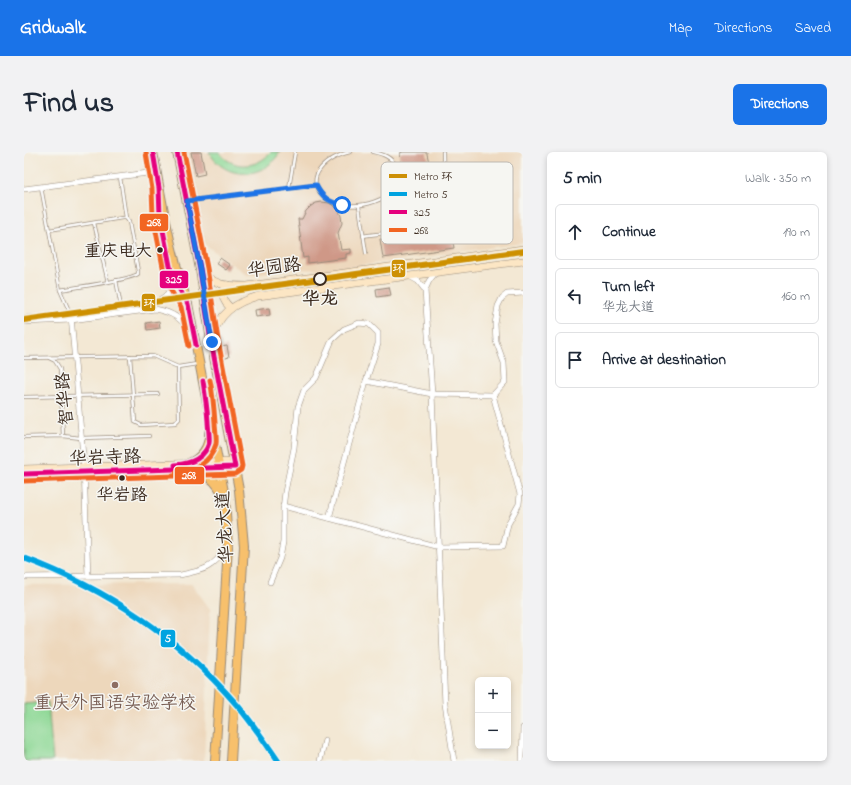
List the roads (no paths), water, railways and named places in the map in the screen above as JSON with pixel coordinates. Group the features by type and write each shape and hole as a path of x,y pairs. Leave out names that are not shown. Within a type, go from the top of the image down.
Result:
{"main road":[{"name":"华龙大道","path":"153,152 159,188 178,274 188,304 225,497 228,546 215,761"},
{"name":"华龙大道","path":"177,152 200,269 239,490 244,546 231,761"},
{"name":"华园路","path":"200,269 205,276 211,280 227,285 256,285 523,250"},
{"name":"华园路","path":"212,342 214,330 223,314 247,299 258,296 523,260"},
{"path":"227,285 223,294 223,299 231,308"},
{"path":"187,464 198,459 209,442 207,403"},
{"name":"华岩寺路","path":"24,474 187,464 218,465"},
{"name":"华岩寺路","path":"24,470 178,470 234,464"},
{"path":"178,470 198,472 210,477 225,497"}],"street":[{"path":"24,189 156,172"},
{"name":"华龙大道","path":"159,188 160,215 172,276 188,304"},
{"path":"436,272 429,281 425,290 432,394 444,704 454,761"},
{"path":"122,311 161,299 170,291 172,276"},
{"path":"408,276 418,281 425,290"},
{"path":"366,381 432,394 493,395 505,382 504,363 496,341 494,324 498,306 502,298 507,294 523,293"},
{"path":"24,322 71,318 122,311 155,309 167,312 180,318 194,334"},
{"path":"24,318 71,318"},
{"name":"智华路","path":"71,318 84,471 88,576"},
{"path":"270,582 280,558 283,542 283,506 294,448 298,407 304,390 316,378 332,340 344,329 359,323 369,324 378,333 378,344 366,381 329,518"},
{"path":"283,506 439,547 503,546 508,524 519,504 520,494 493,395"},
{"path":"24,577 180,575 201,571 216,562 228,546"},
{"path":"522,761 523,728"},
{"path":"320,761 325,740"}],"lane":[{"path":"290,188 295,152"},
{"path":"350,152 334,157 326,162 320,169 316,176 316,185 322,195 333,203 342,205 359,206 371,204 381,199"},
{"path":"373,152 381,153 393,162"},
{"path":"443,152 443,162"},
{"path":"60,290 108,282 138,274 129,222 126,218 120,176"},
{"path":"187,201 316,185"},
{"path":"41,187 60,290 71,318"},
{"path":"359,206 366,253"},
{"path":"49,230 126,218"},
{"path":"94,223 108,282"},
{"path":"364,236 381,233"},
{"path":"116,280 122,311"},
{"path":"130,356 135,422 141,425 175,423 179,419 178,367"},
{"path":"24,358 153,356 178,367 199,364"},
{"path":"47,357 55,360 60,369 63,436"},
{"path":"24,397 78,397 158,394"},
{"path":"24,436 63,436 81,438 149,436"}],"metro line":[{"name":"环","path":"24,320 523,251"},
{"name":"5","path":"24,558 85,585 113,600 166,637 190,657 237,705 278,761"}],"place":[{"name":"重庆电大","path":"160,250"},
{"name":"华龙","path":"320,279"},
{"name":"华岩路","path":"122,478"},
{"name":"重庆外国语实验学校","path":"115,685"}]}
